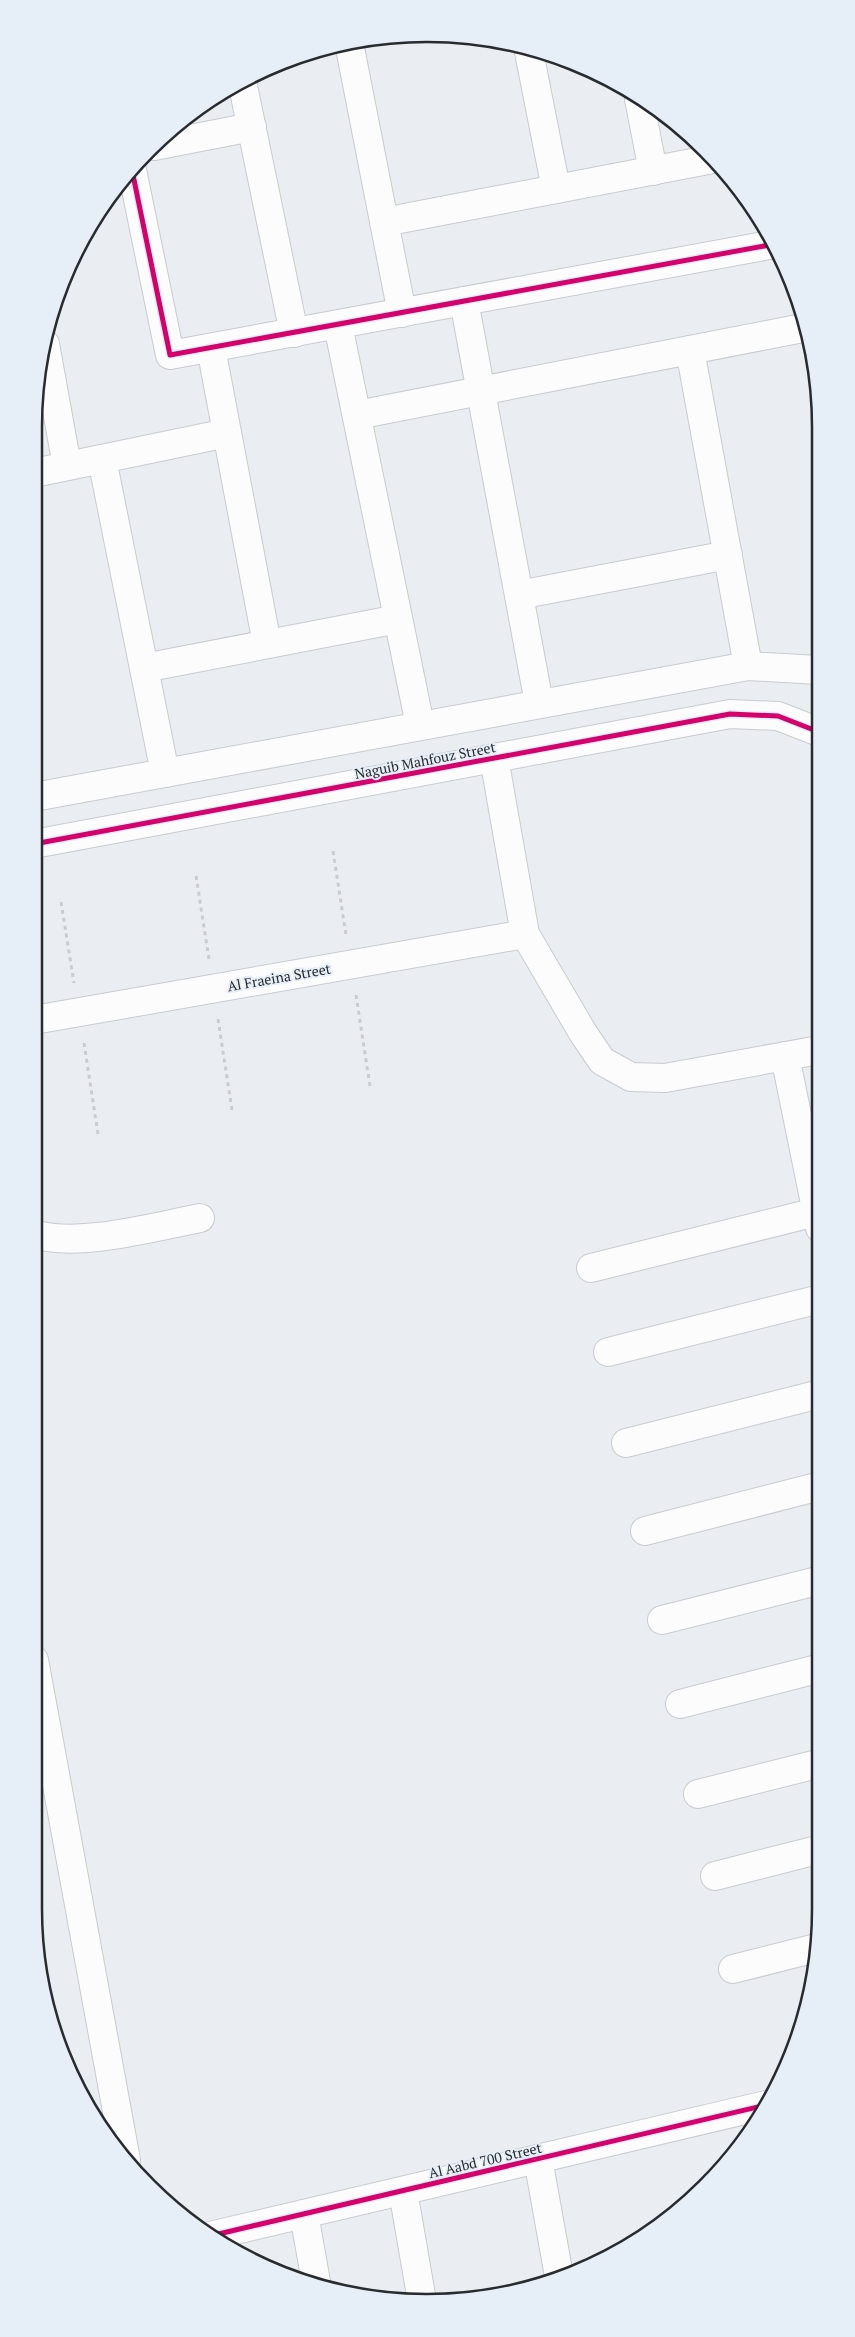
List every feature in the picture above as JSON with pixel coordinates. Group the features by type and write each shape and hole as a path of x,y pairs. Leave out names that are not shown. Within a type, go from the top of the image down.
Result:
{"street":[{"path":"350,50 402,313"},
{"path":"530,57 556,189"},
{"path":"244,89 294,333"},
{"path":"640,107 653,171"},
{"path":"168,143 252,127"},
{"path":"384,222 705,161"},
{"path":"134,179 170,355 767,246"},
{"path":"464,301 539,703"},
{"path":"338,325 420,725"},
{"path":"356,415 799,329"},
{"path":"211,348 267,644"},
{"path":"690,350 748,666"},
{"path":"48,362 67,466"},
{"path":"42,471 228,433"},
{"path":"102,459 165,772"},
{"path":"519,595 728,555"},
{"path":"144,668 398,619"},
{"path":"42,795 748,666 812,670"},
{"name":"Naguib Mahfouz Street","path":"42,843 730,714 778,716 812,729"},
{"path":"494,758 525,934 583,1033 602,1061 632,1077 665,1078 812,1051"},
{"name":"Al Fraeina Street","path":"42,1019 525,934"},
{"path":"785,1056 812,1190"},
{"path":"42,1237 49,1239 78,1240 200,1218"},
{"path":"591,1268 812,1221"},
{"path":"608,1352 812,1301"},
{"path":"626,1443 812,1396"},
{"path":"644,1530 812,1488"},
{"path":"662,1620 812,1582"},
{"path":"680,1704 812,1670"},
{"path":"42,1703 123,2146"},
{"path":"698,1794 812,1765"},
{"path":"715,1876 812,1851"},
{"path":"733,1968 810,1949"},
{"name":"Al Aabd 700 Street","path":"220,2234 758,2107"},
{"path":"538,2159 558,2271"},
{"path":"403,2191 421,2294"},
{"path":"304,2214 315,2277"}],"cycle path":[{"path":"134,179 170,355 767,246"},
{"path":"42,843 730,714 778,716 812,729"},
{"path":"220,2234 758,2107"}]}
